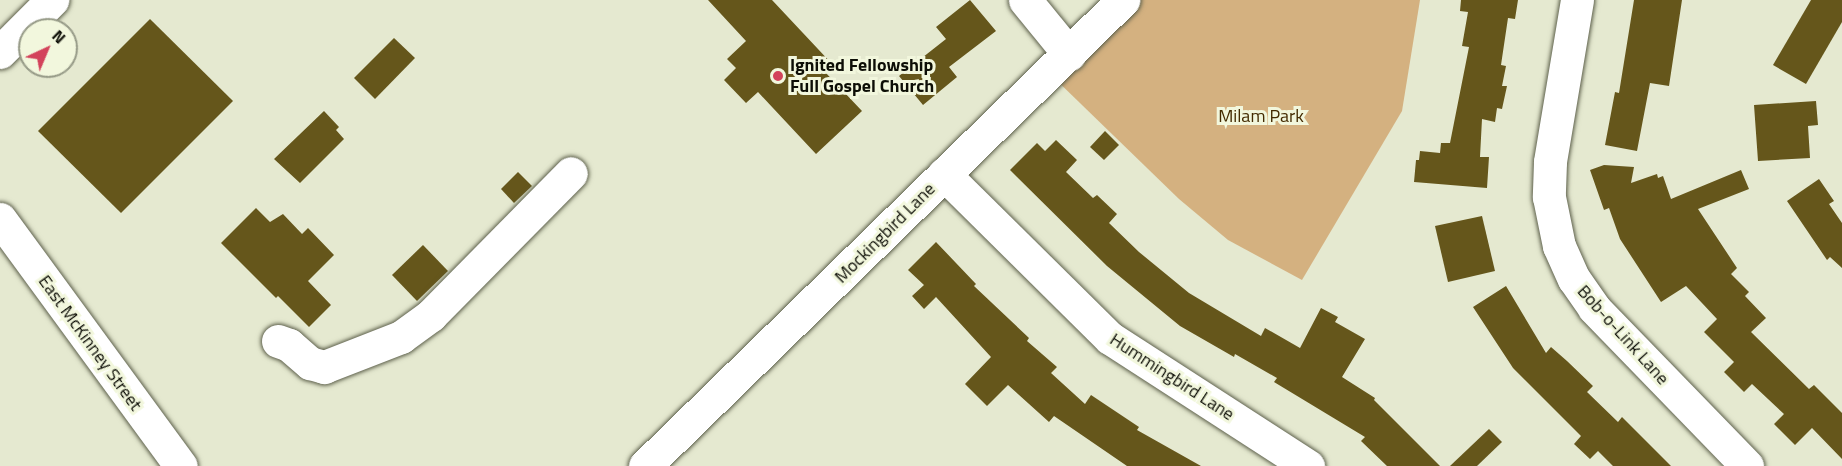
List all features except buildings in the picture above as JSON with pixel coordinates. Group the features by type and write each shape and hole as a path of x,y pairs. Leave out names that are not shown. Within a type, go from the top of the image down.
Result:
{"street":[{"path":"0,52 52,0"},
{"path":"1025,0 1069,54"},
{"name":"Mockingbird Lane","path":"645,466 1124,0"},
{"name":"Bob-o-Link Lane","path":"1577,0 1550,162 1549,197 1559,246 1577,284 1594,309 1747,466"},
{"path":"278,341 289,345 310,363 324,367 377,348 409,332 431,315 571,173"},
{"name":"Hummingbird Lane","path":"944,174 1110,338 1308,466"},
{"name":"East McKinney Street","path":"0,219 181,466"}],"green space":[{"name":"Milam Park","path":"1123,0 1420,0 1402,111 1302,280 1228,240 1179,199 1049,73"}],"place":[{"name":"Ignited Fellowship Full Gospel Church","path":"778,76"}]}
